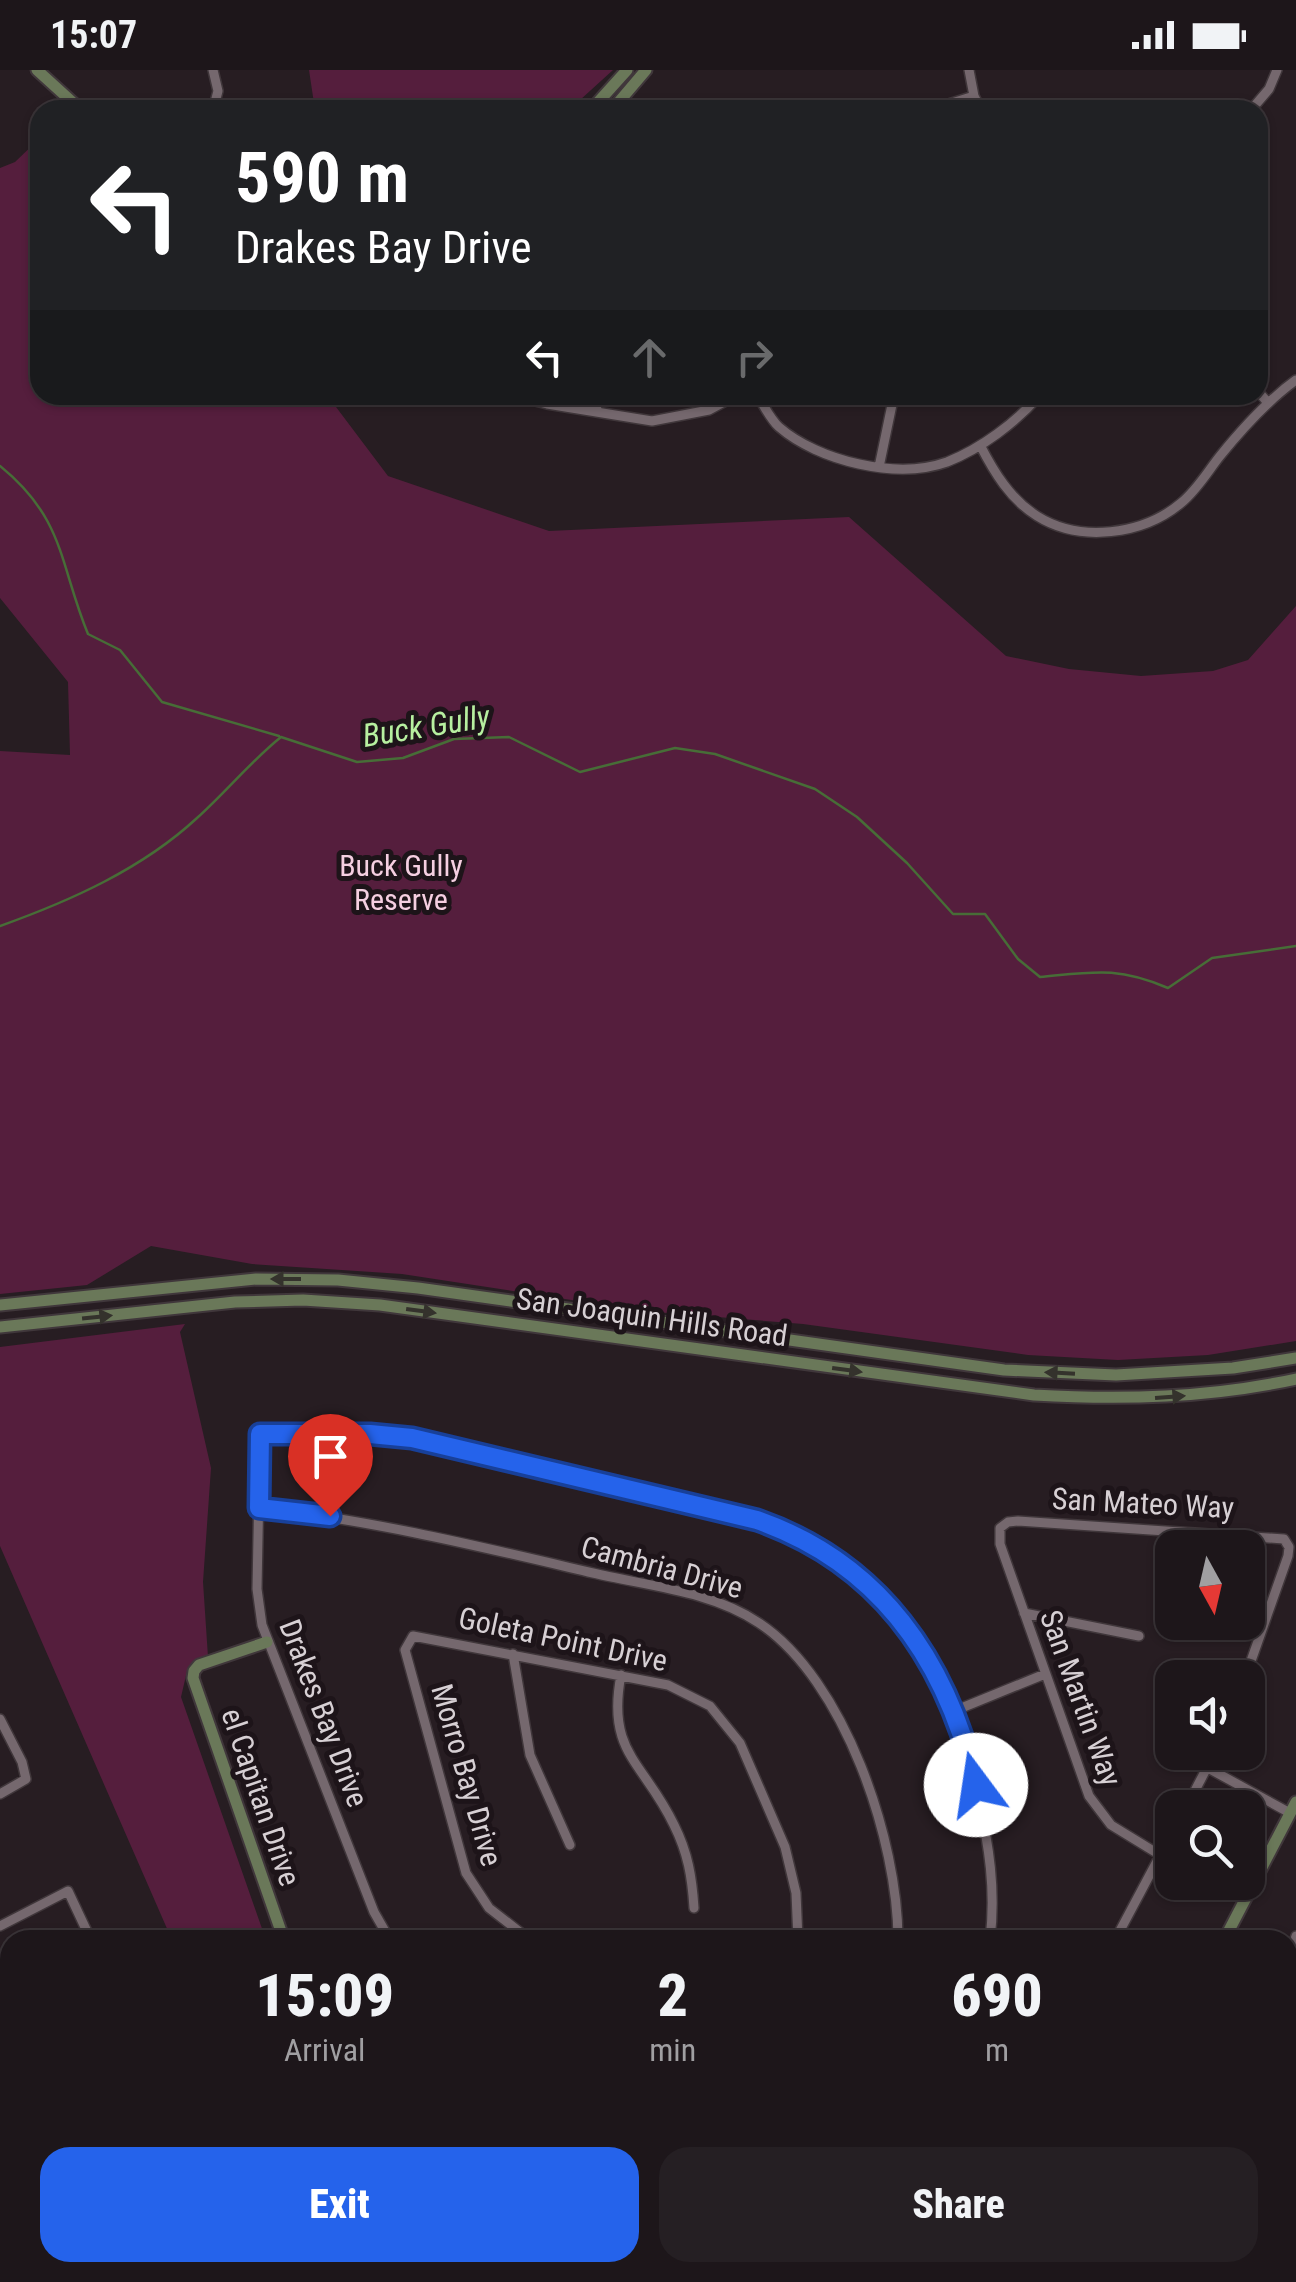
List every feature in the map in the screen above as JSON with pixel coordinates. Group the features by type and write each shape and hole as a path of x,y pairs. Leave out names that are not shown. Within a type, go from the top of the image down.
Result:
{"main road":[{"path":"38,70 70,100"},
{"path":"601,100 627,70"},
{"path":"620,100 646,70"},
{"name":"San Joaquin Hills Road","path":"0,1305 225,1281 338,1280 452,1292 1004,1370 1116,1376 1232,1368 1296,1358"},
{"name":"San Joaquin Hills Road","path":"0,1327 218,1304 303,1300 380,1305 1014,1393 1122,1399 1172,1397 1296,1378"},
{"name":"el Capitan Drive","path":"267,1642 199,1665 194,1671 281,1930"},
{"path":"1229,1930 1293,1807"}],"street":[{"path":"213,70 218,90 216,100"},
{"path":"969,70 976,100"},
{"path":"1260,100 1278,70"},
{"path":"961,100 974,96"},
{"path":"1268,402 1296,380"},
{"path":"554,405 652,421 718,405"},
{"path":"590,405 599,411"},
{"path":"763,405 777,426 810,446 846,462 879,467 944,463 1012,424 1030,405"},
{"path":"879,467 892,405"},
{"path":"980,445 1000,482 1037,516 1076,530 1120,532 1160,517 1182,502 1265,405"},
{"name":"Drakes Bay Drive","path":"384,1930 267,1642 257,1589 260,1434 412,1438 783,1529 832,1556 882,1599 928,1659 954,1711"},
{"name":"Cambria Drive","path":"259,1508 357,1520 441,1538 709,1600 758,1622 798,1659 848,1741 886,1844 897,1930"},
{"name":"San Mateo Way","path":"1000,1528 1018,1521 1284,1539 1289,1547 1288,1556 1251,1660"},
{"name":"San Martin Way","path":"1000,1528 1000,1544 1096,1809 1111,1825 1155,1853"},
{"path":"1024,1614 1140,1636"},
{"name":"Goleta Point Drive","path":"407,1659 407,1642 421,1634 668,1685 696,1696 731,1728 788,1858 796,1893 798,1930"},
{"path":"514,1654 530,1756 570,1845"},
{"name":"Morro Bay Drive","path":"407,1659 466,1873 488,1908 517,1930"},
{"path":"991,1930 993,1889 988,1840 954,1711 1045,1674"},
{"path":"621,1675 616,1714 621,1737 665,1806 682,1841 691,1866 694,1908"},
{"path":"0,1719 22,1762 26,1779 0,1794"},
{"path":"1212,1770 1293,1807"},
{"path":"1120,1930 1155,1865"},
{"path":"0,1926 68,1891 87,1930"}],"green space":[{"path":"309,70 613,70 580,100 314,100"},
{"name":"Buck Gully Reserve","path":"30,148 30,405 335,405 388,476 549,531 849,517 1006,656 1069,669 1141,676 1213,671 1248,660 1296,606 1296,1341 1208,1355 1118,1360 1028,1355 803,1324 643,1311 402,1274 252,1264 151,1246 87,1285 0,1294 0,751 70,755 68,682 0,598 0,168 15,162"},
{"path":"185,1324 180,1332 211,1468 203,1582 208,1657 188,1667 181,1697 263,1930 168,1930 0,1546 0,1347"}],"waterway":[{"path":"0,466 21,486 49,524 88,634 120,650 162,702 279,736"},
{"name":"Buck Gully","path":"0,926 79,894 153,853 197,818 281,737 357,762 403,758 454,739 509,737 580,772 675,748 715,754 815,789 857,817 907,863 953,914 985,914 1018,959 1040,977 1090,972 1119,974 1168,988 1212,958 1296,946"}],"route":[{"path":"330,1516 259,1508 260,1434 412,1438 783,1529 844,1564 907,1628 946,1693 961,1728 976,1785"}]}
